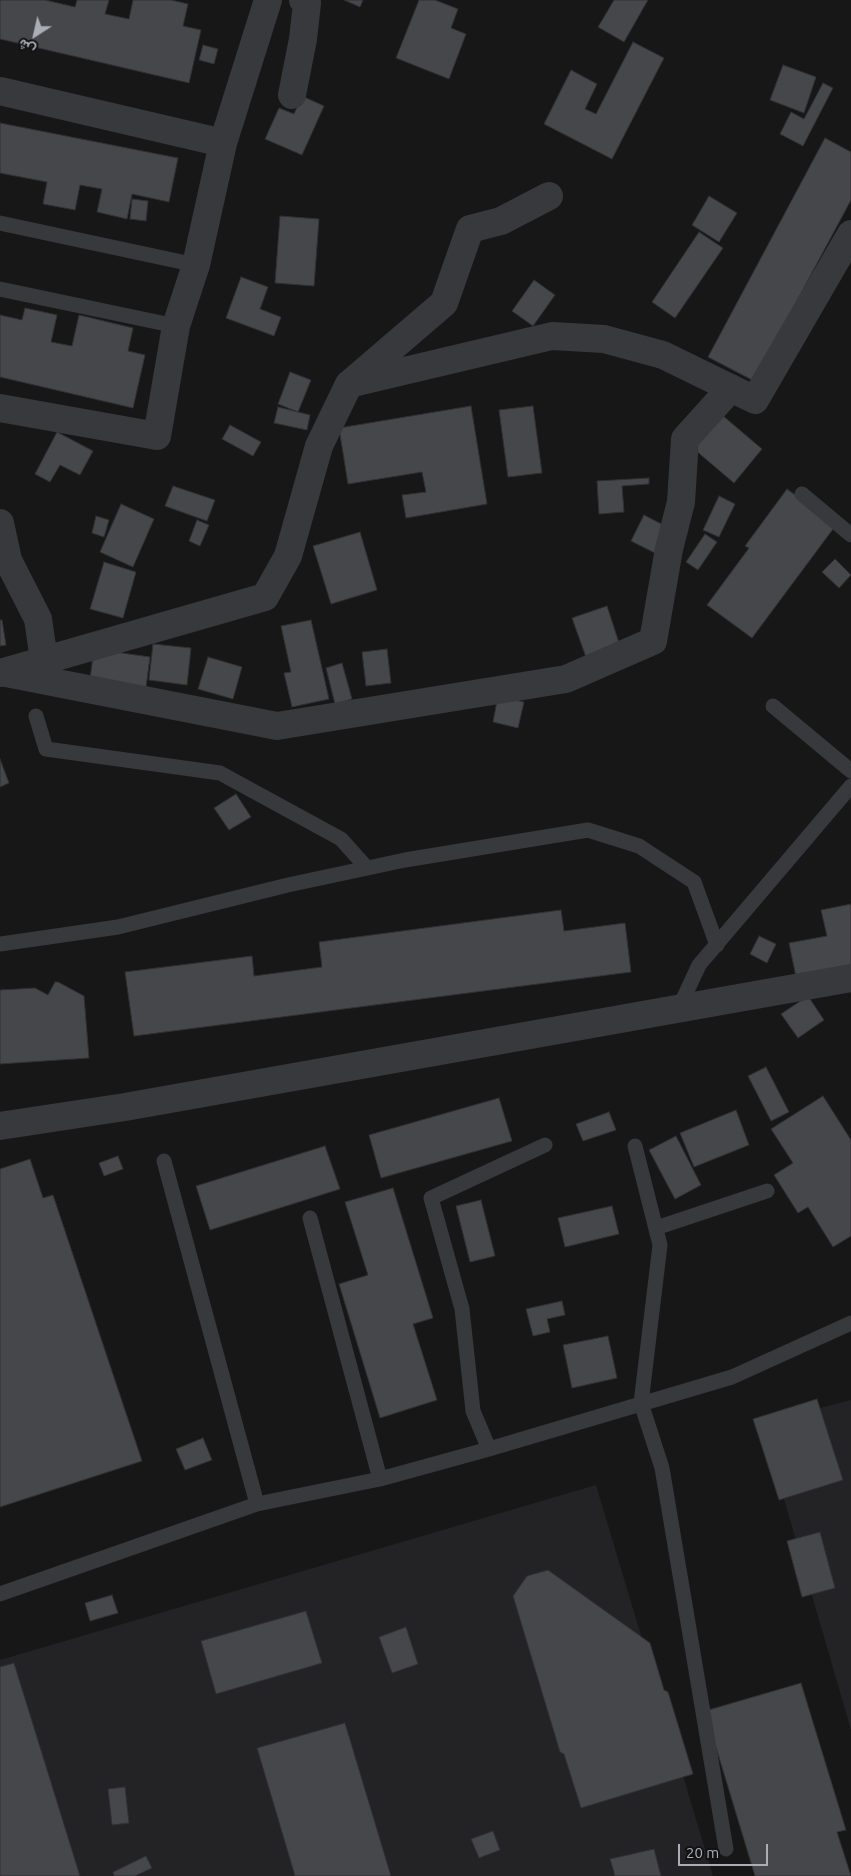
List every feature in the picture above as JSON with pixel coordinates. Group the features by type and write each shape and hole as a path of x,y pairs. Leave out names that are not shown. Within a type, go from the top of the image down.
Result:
{"street":[{"path":"0,408 157,436 176,326 196,265 223,143 268,0"},
{"path":"292,95 305,21 307,3 303,0"},
{"path":"0,92 223,143"},
{"path":"1,673 265,597 288,556 319,446 349,384 444,303 470,229 501,221 549,196"},
{"path":"349,384 552,336 604,339 663,355 755,400 851,234"},
{"path":"1,673 277,726 566,678 653,641 669,549 680,502 685,439 731,388"},
{"path":"0,523 4,561 38,619 44,660"},
{"path":"0,1126 125,1106 851,978"}],"lane":[{"path":"0,223 196,265"},
{"path":"0,289 176,326"},
{"path":"802,494 851,535"},
{"path":"774,706 851,771"},
{"path":"36,716 46,749 220,773 341,839 367,868"},
{"path":"679,1008 699,965 851,786"},
{"path":"0,944 118,927 288,885 405,860 588,830 639,846 694,882 716,944"},
{"path":"489,1449 473,1411 462,1309 431,1198 546,1145"},
{"path":"635,1146 660,1245 641,1403 662,1468 726,1849"},
{"path":"164,1162 257,1504"},
{"path":"656,1228 767,1191"},
{"path":"310,1218 380,1479"},
{"path":"0,1594 257,1504 380,1479 489,1449 732,1377 851,1323"}],"shaded area":[{"path":"851,1400 851,1730 762,1423"},
{"path":"596,1485 713,1876 11,1876 0,1838 0,1660"}],"building":[{"path":"0,0 45,0 75,7 77,0 109,0 105,14 129,19 133,0 171,0 188,4 183,26 201,30 189,83 0,39"},
{"path":"344,0 363,0 360,7"},
{"path":"419,0 435,0 458,9 451,28 466,34 449,79 396,58"},
{"path":"614,0 648,0 624,42 598,27"},
{"path":"633,42 664,58 612,159 544,124 571,70 597,84 585,109 596,114"},
{"path":"203,45 218,49 214,64 199,60"},
{"path":"783,65 816,77 804,113 770,100"},
{"path":"823,83 833,88 803,146 780,134 791,112 804,119"},
{"path":"302,96 324,106 302,155 265,139 279,108 294,114"},
{"path":"0,123 178,158 169,202 132,194 127,219 97,212 102,189 80,185 75,210 43,204 47,182 0,173"},
{"path":"825,138 851,152 851,200 754,381 708,357"},
{"path":"709,196 737,213 719,242 692,225"},
{"path":"132,199 148,201 146,221 130,219"},
{"path":"280,216 319,219 314,286 275,283"},
{"path":"699,232 723,248 675,318 652,302"},
{"path":"241,277 268,287 260,309 281,317 274,336 226,318"},
{"path":"534,280 555,295 533,326 512,311"},
{"path":"25,308 57,315 51,342 72,346 79,315 133,328 128,351 145,355 133,408 0,377 0,315 22,320"},
{"path":"290,372 311,380 298,412 278,404"},
{"path":"471,406 487,504 406,518 402,495 426,492 422,472 348,484 339,428"},
{"path":"533,406 542,473 508,477 499,410"},
{"path":"278,407 310,415 307,430 274,423"},
{"path":"722,415 762,449 734,483 694,449"},
{"path":"230,425 261,442 253,456 222,439"},
{"path":"57,432 93,451 80,475 60,465 50,482 35,474"},
{"path":"649,478 649,484 622,486 624,512 599,514 597,481"},
{"path":"173,486 215,500 207,521 165,506"},
{"path":"787,489 836,525 752,638 707,605 749,548 745,546"},
{"path":"719,496 735,504 719,537 703,530"},
{"path":"121,504 154,519 133,567 100,552"},
{"path":"644,515 671,529 659,555 631,541"},
{"path":"96,516 109,520 104,537 92,533"},
{"path":"197,520 209,525 200,546 189,541"},
{"path":"360,532 377,590 331,604 313,546"},
{"path":"705,534 717,542 698,570 686,562"},
{"path":"835,559 851,575 839,588 822,572"},
{"path":"104,562 136,572 123,618 90,609"},
{"path":"607,606 621,649 587,660 572,618"},
{"path":"0,620 2,620 6,645 0,646"},
{"path":"311,620 329,699 292,707 284,673 291,672 281,626"},
{"path":"153,644 191,648 187,685 149,680"},
{"path":"94,649 150,657 146,687 90,679"},
{"path":"387,649 391,683 366,686 362,652"},
{"path":"208,657 242,667 233,699 198,689"},
{"path":"342,663 352,699 335,704 326,668"},
{"path":"498,696 524,702 518,728 493,722"},
{"path":"0,759 9,783 0,787"},
{"path":"236,794 251,817 229,830 214,808"},
{"path":"851,904 851,966 796,977 789,943 827,936 821,910"},
{"path":"561,910 564,931 625,923 631,972 134,1036 125,972 252,956 254,976 322,967 319,942"},
{"path":"759,936 776,944 767,963 750,954"},
{"path":"55,982 84,996 89,1058 0,1064 0,990 35,988 48,995"},
{"path":"808,996 824,1020 798,1038 781,1014"},
{"path":"766,1067 789,1112 771,1121 748,1076"},
{"path":"823,1096 851,1140 851,1236 833,1247 808,1207 798,1213 774,1175 793,1163 771,1129"},
{"path":"499,1098 512,1141 381,1178 369,1135"},
{"path":"736,1110 749,1145 694,1167 680,1133"},
{"path":"609,1112 616,1130 583,1141 576,1124"},
{"path":"676,1136 701,1185 675,1199 649,1150"},
{"path":"325,1146 340,1189 210,1230 196,1186"},
{"path":"118,1156 123,1169 104,1176 99,1163"},
{"path":"30,1159 43,1198 53,1195 142,1461 0,1507 0,1169"},
{"path":"393,1188 433,1318 413,1324 437,1400 380,1418 339,1284 368,1275 345,1202"},
{"path":"481,1200 495,1256 470,1262 456,1206"},
{"path":"612,1206 619,1234 565,1247 558,1218"},
{"path":"562,1301 565,1315 547,1319 550,1332 533,1336 526,1309"},
{"path":"608,1336 617,1378 572,1388 563,1345"},
{"path":"817,1399 843,1480 779,1500 753,1419"},
{"path":"203,1438 212,1460 185,1470 176,1449"},
{"path":"820,1532 835,1588 802,1597 787,1541"},
{"path":"548,1570 650,1643 664,1690 668,1692 693,1774 581,1808 564,1754 560,1752 513,1596 527,1576"},
{"path":"112,1595 118,1613 90,1621 85,1603"},
{"path":"306,1611 322,1663 216,1694 201,1641"},
{"path":"406,1627 418,1664 392,1673 379,1637"},
{"path":"14,1663 80,1876 0,1876 0,1667"},
{"path":"801,1683 846,1830 837,1832 851,1876 755,1876 705,1711"},
{"path":"345,1723 391,1876 295,1876 257,1748"},
{"path":"125,1787 129,1823 112,1825 108,1789"},
{"path":"493,1831 500,1850 479,1858 471,1839"},
{"path":"654,1849 661,1876 615,1876 610,1859"},
{"path":"146,1856 152,1868 135,1876 114,1876 113,1872"}]}
